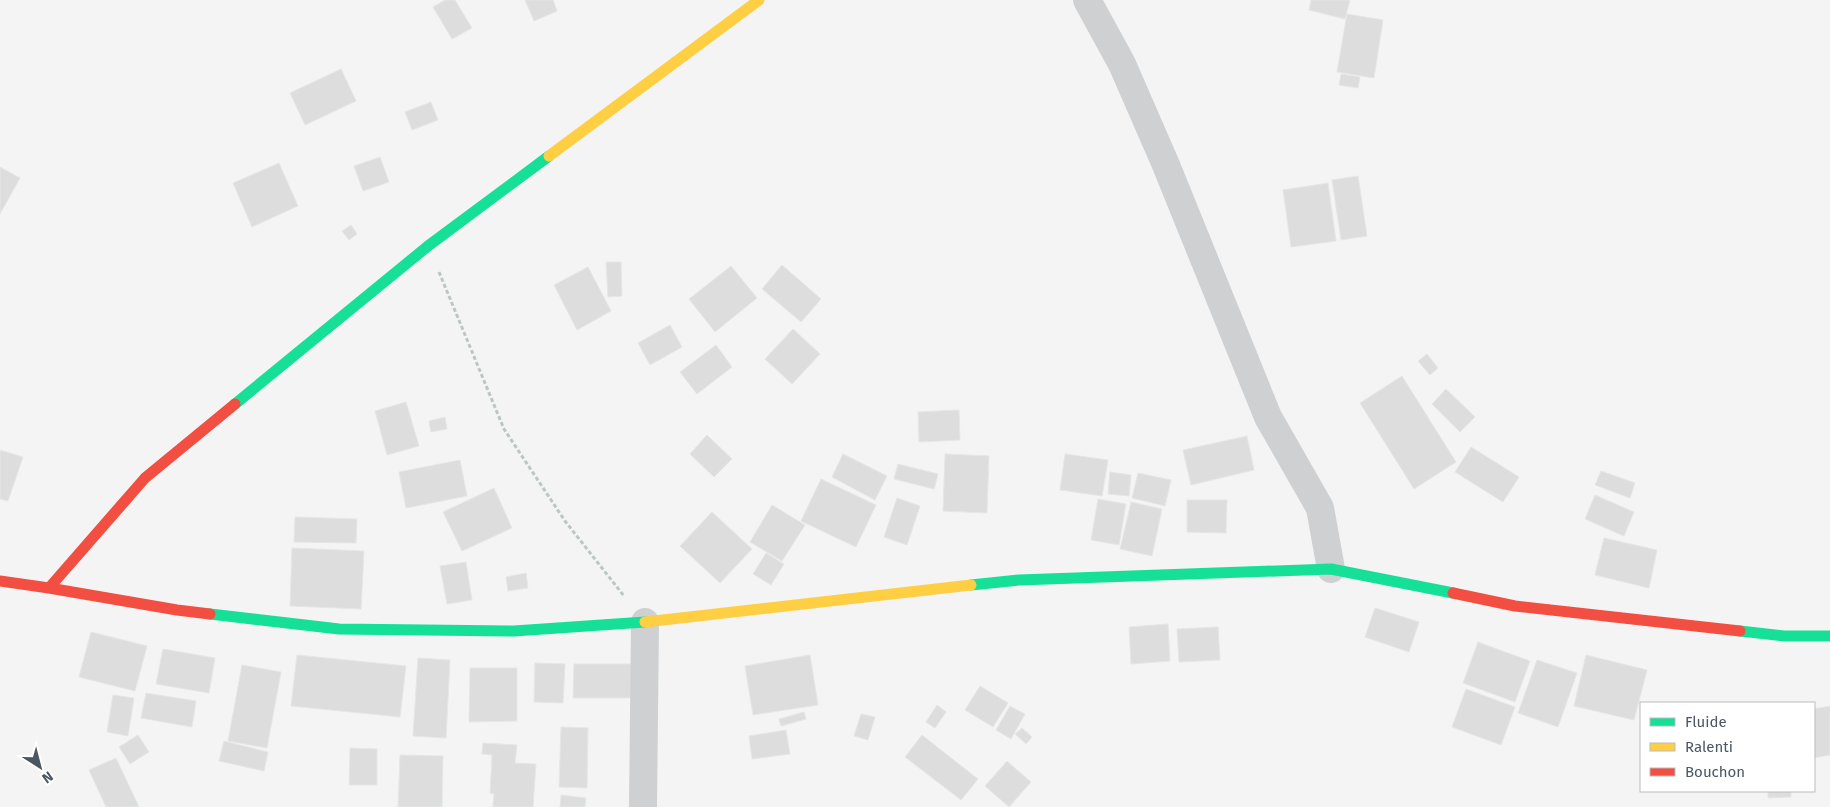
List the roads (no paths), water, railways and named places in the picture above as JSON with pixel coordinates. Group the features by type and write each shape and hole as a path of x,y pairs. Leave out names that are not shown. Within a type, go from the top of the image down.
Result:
{"street":[{"path":"49,588 144,478 428,246 759,0"},
{"path":"1088,0 1122,64 1166,165 1268,417 1320,508 1331,569"},
{"path":"0,582 49,588 177,610 339,629 514,631 644,622 1018,580 1331,569 1516,606 1784,636 1830,636"},
{"path":"643,807 644,622"}]}
